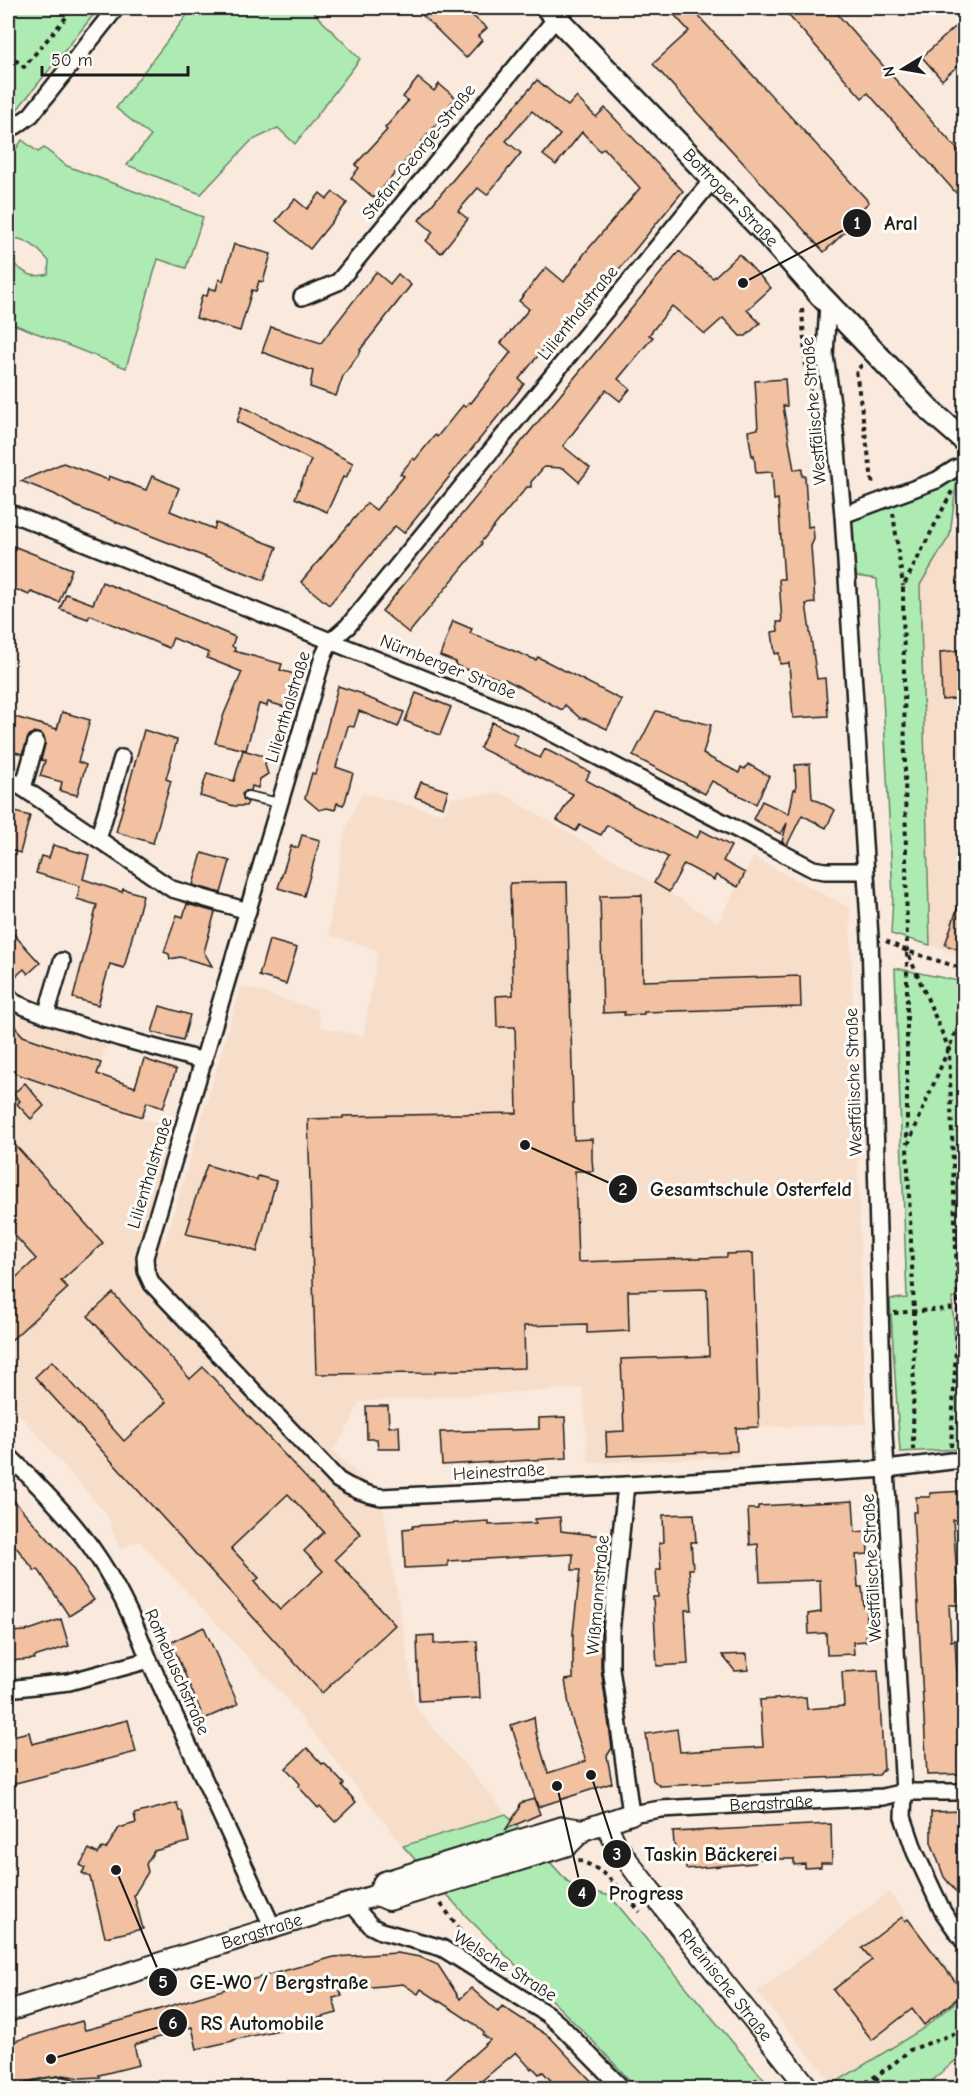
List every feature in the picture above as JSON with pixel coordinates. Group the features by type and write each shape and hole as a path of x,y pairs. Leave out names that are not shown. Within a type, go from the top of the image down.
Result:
{"main road":[{"name":"Bottroper Straße","path":"552,12 713,179 875,353 933,413 964,440"}],"street":[{"path":"16,126 31,115 116,8"},
{"name":"Stefan-George-Straße","path":"302,297 338,282 552,12"},
{"name":"Lilienthalstraße","path":"145,1257 279,803 323,657 330,642 348,626 713,179"},
{"name":"Westfälische Straße","path":"828,303 825,356 833,410 843,515 870,937 880,1315 904,1792 903,1817 915,1852 943,1912 964,1942"},
{"path":"843,515 937,480 964,465"},
{"name":"Nürnberger Straße","path":"8,512 525,719 813,869 864,871"},
{"path":"22,788 36,742"},
{"path":"98,839 122,758"},
{"path":"8,778 172,889 248,911"},
{"path":"46,1015 62,961"},
{"path":"8,995 15,1003 46,1015 204,1061"},
{"name":"Heinestraße","path":"145,1257 146,1271 152,1284 338,1480 358,1492 381,1497 626,1485 958,1461"},
{"name":"Rothebuschstraße","path":"8,1456 90,1545 113,1581 133,1619 149,1660 273,1928"},
{"name":"Wißmannstraße","path":"626,1485 612,1620 611,1668 632,1814"},
{"path":"8,1689 69,1682 149,1660"},
{"name":"Bergstraße","path":"377,1895 384,1882 563,1827 583,1830 632,1814 662,1809 883,1797 904,1792 964,1792"},
{"name":"Rheinische Straße","path":"606,1823 616,1845 638,1875 808,2088"},
{"name":"Bergstraße","path":"8,2012 377,1895 389,1900 568,1845 583,1830"},
{"name":"Welsche Straße","path":"351,1904 371,1926 442,1948 547,2014 622,2088"}],"lane":[{"path":"248,796 279,803"},
{"path":"25,2088 58,2081 77,2088"}],"path":[{"path":"8,54 24,67 74,8"},
{"path":"875,353 856,371 876,504 876,518 903,508"},
{"path":"903,587 953,487 943,492"},
{"path":"893,513 903,587 907,1147 914,1312 913,1466"},
{"path":"870,937 888,941 907,951 964,969"},
{"path":"907,951 949,1049 958,1308 958,1461"},
{"path":"907,1147 964,1012"},
{"path":"880,1315 958,1308 964,1311"},
{"path":"8,1413 8,1456"},
{"path":"562,1846 567,1858 588,1864 617,1884 647,1920"},
{"path":"442,1904 453,1920"},
{"path":"858,2088 910,2050 964,2030"},
{"path":"874,2077 888,2088"},
{"path":"749,2088 756,2080 765,2088"}],"shaded area":[{"path":"950,535 964,536 964,957 930,945 920,585"},
{"path":"362,793 444,814 451,798 502,793 718,922 753,857 850,908 866,1424 737,1428 738,1457 588,1463 583,1388 360,1402 343,1437 333,1450 381,1497 416,1707 506,1814 403,1846 285,1697 139,1541 120,1549 106,1514 8,1402 8,1056 21,1014 107,1042 97,1076 132,1088 128,1116 164,1123 163,1249 241,986 317,1009 321,1027 363,1036 378,950 329,935 345,830"},
{"path":"889,1892 964,1989 964,1995 924,2028 833,2084 757,1992"}],"green space":[{"path":"8,8 99,8 16,111 8,106"},
{"path":"178,8 309,8 360,59 295,144 278,128 251,141 201,194 127,165 151,136 116,108 187,15"},
{"path":"22,140 38,152 44,148 67,166 203,217 186,268 158,259 126,368 8,322 8,259 26,273 36,276 48,274 49,261 26,241 8,238 8,162"},
{"path":"957,478 950,535 920,585 930,945 891,934 893,896 877,579 856,576 851,516"},
{"path":"895,968 964,982 964,1298 952,1298 962,1449 900,1452 890,1299 907,1298"},
{"path":"506,1814 571,1885 610,1896 771,2088 637,2088 590,2038 466,1916 403,1846"},
{"path":"964,1995 964,2053 924,2088 835,2088 833,2084 924,2028"}],"building":[{"path":"415,8 463,8 487,28 478,36 482,40 466,58"},
{"path":"668,8 691,8 869,202 844,226 847,230 824,252 653,64 689,31"},
{"path":"782,8 832,8 964,157 964,185 956,193 868,93 862,98"},
{"path":"964,19 964,60 942,80 922,57"},
{"path":"418,78 434,91 439,84 456,98 450,104 452,106 374,198 351,178 359,168 355,165 387,130 385,128 408,101 403,97"},
{"path":"537,80 568,106 576,97 596,117 605,108 683,191 598,295 592,290 519,379 524,384 404,533 395,526 329,605 301,582 367,503 376,510 404,476 400,474 413,458 415,460 435,435 437,437 463,405 465,407 469,402 471,403 511,352 501,343 529,309 519,301 546,267 564,282 584,254 640,188 604,148 600,151 582,132 556,165 543,155 560,135 532,111 506,141 521,153 487,195 478,188 458,211 468,219 441,253 426,241 433,232 419,220"},
{"path":"333,192 347,203 310,249 276,221 295,199 307,209 320,193 327,199"},
{"path":"234,244 271,254 263,282 259,281 256,291 252,290 240,331 196,318 202,295 207,296 209,288 216,290 219,279 223,281"},
{"path":"679,251 713,278 739,254 771,288 747,310 760,323 746,336 740,336 723,318 705,334 672,306 649,335 653,337 618,379 630,389 620,401 606,390 563,446 590,468 579,482 563,468 544,467 531,482 531,487 527,487 481,542 482,544 409,633 382,611"},
{"path":"376,272 390,284 398,274 411,285 360,350 343,376 336,396 310,387 313,371 262,352 271,327 321,343"},
{"path":"785,379 787,406 783,406 794,470 802,469 802,476 805,476 808,527 813,526 814,539 811,546 815,603 806,604 817,679 825,678 828,716 793,718 789,663 780,664 779,653 775,654 772,632 778,631 777,622 782,622 779,579 784,579 778,499 774,500 772,472 756,473 748,431 758,429 755,381"},
{"path":"242,406 353,463 346,478 343,477 327,512 295,498 311,460 237,422"},
{"path":"63,463 108,480 109,476 146,490 152,476 179,488 170,511 214,529 216,523 277,547 264,580 75,506 54,494 21,481"},
{"path":"8,544 72,569 59,602 31,592 29,595 8,586"},
{"path":"102,582 235,637 232,646 235,648 234,651 282,664 280,670 294,674 285,707 268,702 267,706 259,704 246,750 215,743 224,714 242,672 207,658 209,653 173,638 169,648 90,615 88,619 60,609 66,594 93,604"},
{"path":"453,621 472,629 470,633 536,660 538,657 622,700 607,729 580,718 565,705 562,710 505,679 504,681 479,671 478,674 440,656"},
{"path":"964,650 964,698 942,700 940,652"},
{"path":"338,686 404,712 398,727 359,711 354,727 348,726 336,767 353,773 345,802 343,805 337,803 335,810 327,808 319,810 305,798 312,773 315,774"},
{"path":"416,693 451,707 440,735 405,721"},
{"path":"656,711 711,725 703,754 739,773 741,767 745,769 748,764 769,776 756,804 712,781 705,794 633,756"},
{"path":"62,712 90,720 78,762 86,765 77,795 60,791 62,782 40,776 45,761 41,760 45,744 43,735 34,732 30,735 22,754 8,750 8,715 57,729"},
{"path":"492,722 518,735 513,745 540,758 545,749 590,772 586,780 632,805 697,838 701,830 731,846 723,861 745,873 738,887 716,875 714,880 684,864 669,892 654,883 668,857 607,825 601,835 580,825 576,831 557,820 573,794 480,748"},
{"path":"144,730 177,740 166,779 171,781 153,843 116,832"},
{"path":"243,750 267,757 265,765 268,774 260,779 258,788 252,786 251,791 242,794 244,800 248,802 246,806 234,806 200,796 207,773 234,781"},
{"path":"810,764 812,798 835,810 826,828 802,815 787,845 782,842 787,823 781,834 753,819 762,801 789,814 794,789 796,790 795,765"},
{"path":"421,782 448,791 443,807 415,797"},
{"path":"8,810 30,816 20,853 8,849"},
{"path":"302,835 320,840 304,896 278,888 291,846 298,848"},
{"path":"53,845 89,855 83,879 122,892 123,889 143,895 124,968 110,964 98,1005 73,998 97,905 77,899 80,886 36,873 41,856 49,858"},
{"path":"202,853 230,861 221,893 193,885"},
{"path":"567,882 574,1140 592,1139 593,1171 575,1171 578,1262 727,1257 727,1254 753,1253 759,1427 736,1428 737,1451 607,1456 606,1432 624,1431 621,1359 709,1356 707,1289 628,1291 629,1331 587,1333 587,1324 524,1326 525,1368 435,1371 435,1373 316,1374 308,1119 343,1118 343,1116 517,1113 515,1027 497,1027 496,996 513,995 510,883"},
{"path":"962,894 964,895 964,951 945,945"},
{"path":"642,895 643,981 800,976 801,1007 644,1012 644,1014 624,1015 625,1012 603,1013 600,896"},
{"path":"187,904 215,912 204,952 212,966 180,957 170,959 169,954 164,952 177,915 183,917"},
{"path":"8,928 40,963 28,974 24,969 8,983"},
{"path":"269,940 297,948 286,984 259,976"},
{"path":"160,1006 190,1015 183,1040 152,1032"},
{"path":"8,1019 23,1036 101,1063 97,1074 135,1087 144,1059 176,1070 163,1108 147,1102 142,1117 8,1071"},
{"path":"25,1083 44,1106 31,1119 17,1104 20,1101 13,1094"},
{"path":"8,1137 103,1243 61,1281 68,1288 8,1343 8,1285 36,1259 8,1228"},
{"path":"207,1165 257,1180 258,1176 276,1181 257,1252 239,1245 186,1234 191,1218 189,1217"},
{"path":"113,1293 190,1379 203,1367 361,1534 335,1559 395,1625 322,1693 35,1377 52,1361 124,1441 166,1402 88,1316","holes":["288,1494 324,1532 304,1551 323,1571 280,1610 254,1582 259,1578 231,1548"]},
{"path":"366,1406 388,1406 389,1427 399,1426 400,1449 378,1449 377,1439 367,1439"},
{"path":"565,1417 567,1458 442,1465 440,1432 539,1429 539,1418"},
{"path":"964,1491 964,1520 953,1520 959,1605 949,1605 951,1641 955,1640 960,1728 964,1728 964,1774 927,1775 913,1512 917,1512 916,1497 930,1497 930,1493"},
{"path":"8,1494 66,1559 94,1600 69,1616 38,1569 35,1571 8,1537"},
{"path":"853,1501 855,1532 867,1531 868,1554 856,1555 858,1587 862,1587 864,1608 867,1608 866,1641 853,1642 854,1654 827,1655 826,1633 809,1634 808,1614 821,1612 820,1580 760,1582 758,1544 750,1545 748,1509 758,1509 758,1506"},
{"path":"694,1514 696,1542 691,1542 693,1569 689,1569 692,1610 685,1610 688,1664 657,1666 653,1597 658,1597 656,1570 661,1570 659,1543 664,1542 663,1515"},
{"path":"560,1517 561,1531 611,1537 601,1631 601,1668 612,1748 607,1756 612,1783 538,1807 511,1725 534,1717 536,1733 548,1773 586,1761 571,1717 565,1680 573,1679 573,1633 580,1570 572,1570 573,1554 448,1561 448,1566 405,1568 403,1529 413,1528 412,1526 489,1521 489,1525 536,1523 535,1519"},
{"path":"61,1619 69,1646 34,1657 34,1659 8,1661 8,1632 26,1631"},
{"path":"204,1627 238,1704 204,1719 171,1642"},
{"path":"434,1635 434,1644 477,1641 480,1698 419,1701 417,1636"},
{"path":"747,1654 748,1670 735,1671 722,1655"},
{"path":"878,1670 884,1769 879,1775 660,1786 653,1780 646,1734 677,1729 680,1752 763,1747 760,1700 806,1697 807,1709 844,1706 842,1672"},
{"path":"128,1720 136,1752 8,1785 8,1737 29,1732 32,1744"},
{"path":"307,1748 344,1784 342,1786 356,1802 335,1822 320,1806 318,1808 298,1786 300,1784 286,1768"},
{"path":"534,1799 540,1814 506,1829 519,1809 520,1803"},
{"path":"177,1803 179,1811 182,1811 189,1842 154,1851 146,1864 148,1872 134,1895 143,1929 105,1937 90,1877 82,1873 85,1868 80,1865 89,1849 98,1854 102,1848 106,1849 119,1828 136,1823 134,1814"},
{"path":"964,1811 964,1902 944,1877 931,1842 931,1812"},
{"path":"831,1824 832,1863 821,1863 821,1867 805,1868 805,1864 794,1865 794,1859 757,1859 755,1863 686,1869 685,1857 680,1858 674,1844 673,1832"},
{"path":"902,1917 905,1921 908,1919 964,1993 924,2025 912,2009 872,2040 833,1990 872,1960 862,1948"},
{"path":"397,1953 420,1957 438,1965 460,1999 471,1988 498,2012 502,2006 550,2037 598,2088 558,2088 543,2072 539,2074 532,2067 531,2069 516,2052 473,2088 436,2088 490,2040 473,2023 421,1989 418,1994 403,1984 340,1990 342,1996 333,1998 337,2013 296,2024 297,2026 197,2049 192,2027 134,2045 139,2065 99,2075 100,2077 81,2078 63,2075 8,2085 8,2043 82,2021 85,2030 127,2019 229,1988 229,1986 334,1957"}],"place":[{"name":"Aral","path":"743,283"},
{"name":"Gesamtschule Osterfeld","path":"525,1145"},
{"name":"Taskin Bäckerei","path":"591,1775"},
{"name":"Progress","path":"557,1786"},
{"name":"GE-WO / Bergstraße","path":"116,1870"},
{"name":"RS Automobile","path":"51,2059"}]}
